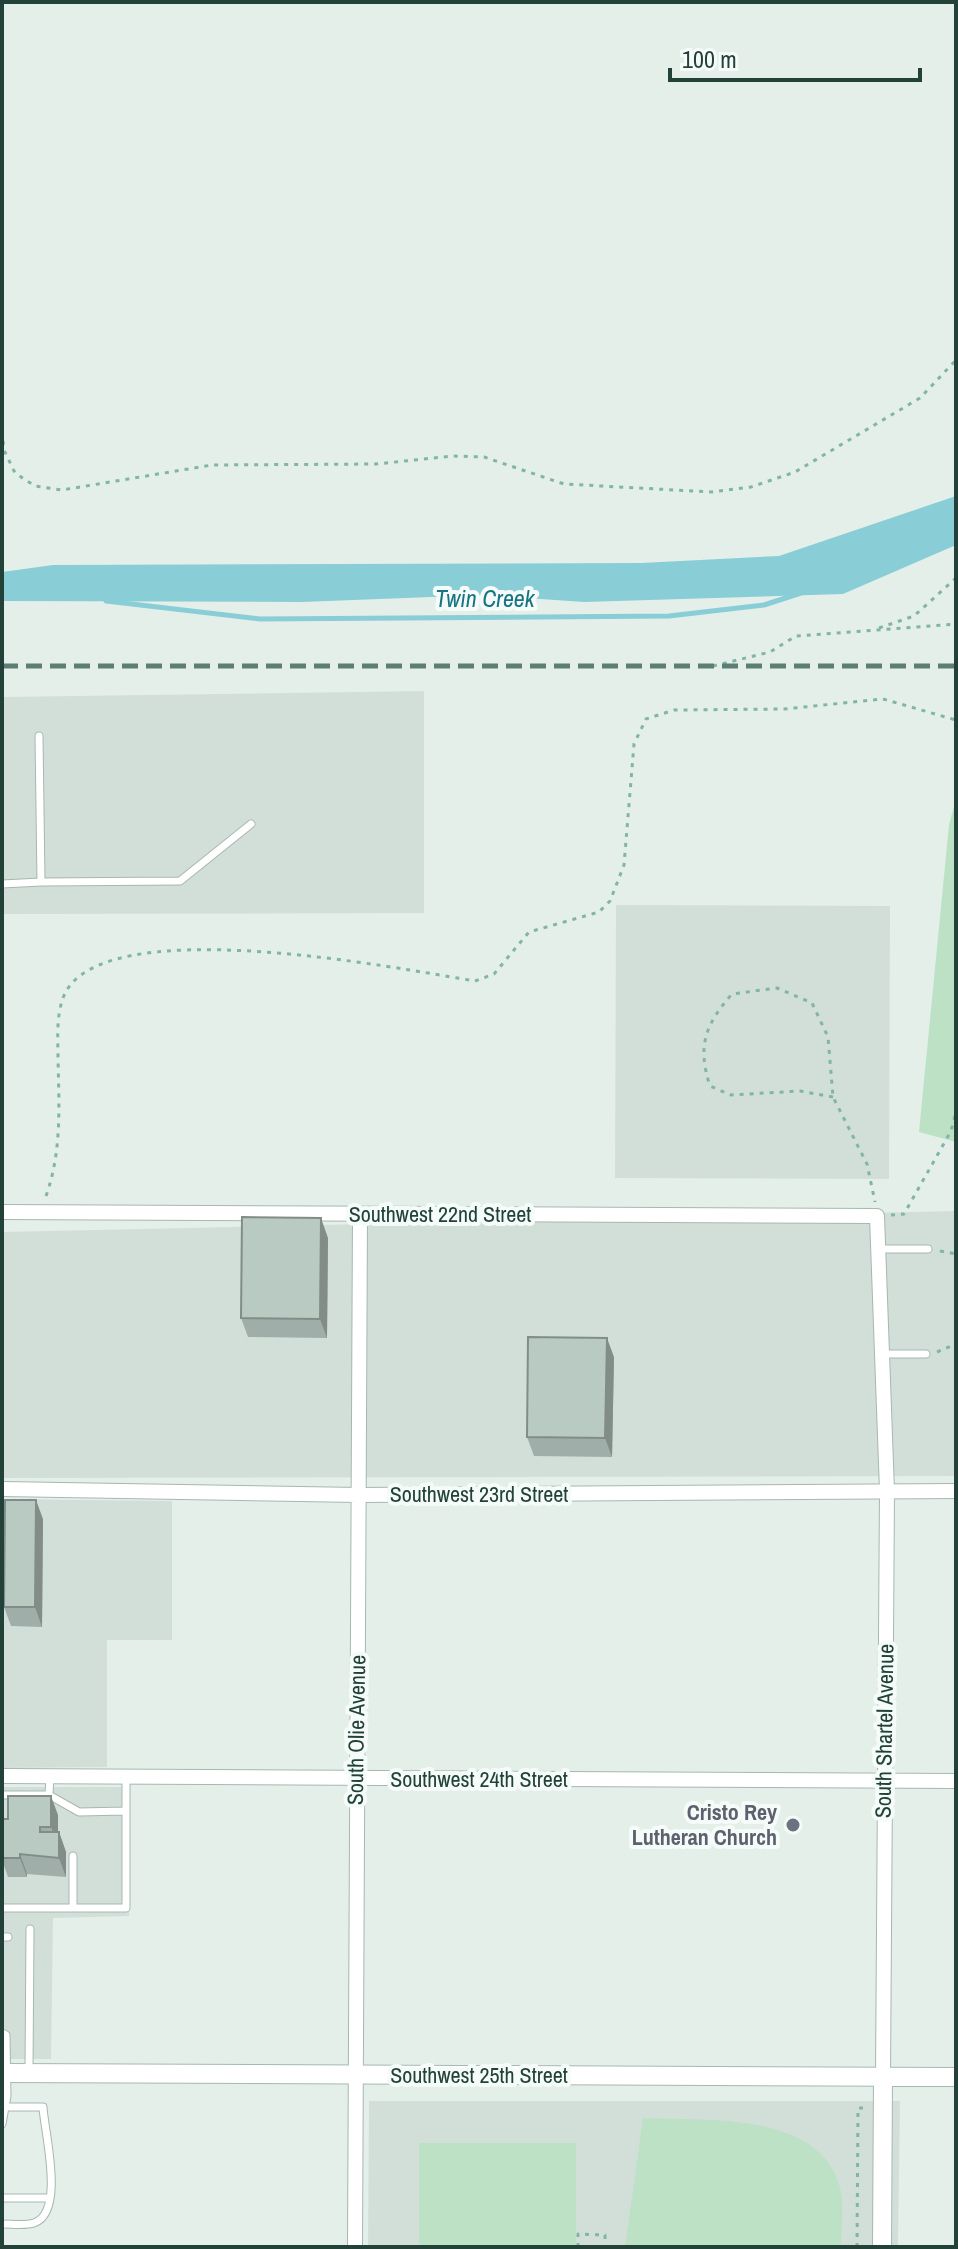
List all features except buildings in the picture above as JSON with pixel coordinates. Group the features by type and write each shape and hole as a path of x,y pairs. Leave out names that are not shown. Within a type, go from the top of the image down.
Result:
{"street":[{"name":"Southwest 22nd Street","path":"2,1212 877,1216"},
{"name":"South Olie Avenue","path":"355,2247 360,1214"},
{"name":"South Shartel Avenue","path":"877,1216 887,1491 882,2247"},
{"name":"Southwest 23rd Street","path":"2,1489 359,1495 956,1491"},
{"name":"Southwest 24th Street","path":"2,1776 956,1781"},
{"name":"Southwest 25th Street","path":"4,2073 956,2077"}],"lane":[{"path":"39,736 41,882"},
{"path":"2,884 180,881 251,824"},
{"path":"879,1249 928,1249"},
{"path":"882,1354 926,1354"},
{"path":"49,1795 50,1777"},
{"path":"2,1908 126,1908 126,1778"},
{"path":"2,1795 49,1795 79,1812 126,1811"},
{"path":"73,1856 73,1908"},
{"path":"29,2073 30,1929"},
{"path":"2,2033 6,2035 6,2107 2,2124"},
{"path":"2,2224 34,2223 45,2213 50,2198 51,2151 44,2132 43,2107 6,2107"},
{"path":"2,2198 50,2198"}],"path":[{"path":"2,431 4,450 15,473 35,486 62,490 212,465 376,464 453,456 484,457 564,484 712,492 751,487 795,472 920,398 956,360"},
{"path":"871,630 914,616 956,578"},
{"path":"713,666 770,652 796,636 956,624"},
{"path":"40,1213 59,1144 58,1016 64,994 84,973 128,955 234,948 330,958 475,981 494,974 529,932 599,912 610,901 624,865 634,744 646,719 674,710 784,709 883,699 956,720"},
{"path":"833,1097 800,1091 731,1095 710,1086 702,1061 710,1018 732,994 777,988 812,1003 828,1037 833,1097 867,1164 877,1216 904,1214 954,1132 956,1112"},
{"path":"928,1249 956,1254"},
{"path":"926,1354 947,1350 956,1344"},
{"path":"857,2247 858,2108 883,2108"},
{"path":"578,2247 578,2234 605,2235 605,2247"}],"shaded area":[{"path":"424,691 424,913 2,914 2,697"},
{"path":"616,905 890,906 889,1179 615,1178"},
{"path":"956,1211 956,1476 2,1478 2,1232"},
{"path":"2,1499 172,1501 172,1640 107,1640 107,1767 2,1768"},
{"path":"2,1787 129,1787 129,1916 53,1918 51,2059 2,2059"},
{"path":"369,2101 900,2101 898,2247 368,2247"}],"green space":[{"path":"956,799 956,1142 919,1132 949,825"},
{"path":"643,2118 758,2125 787,2133 811,2146 830,2165 841,2192 841,2247 625,2247"},
{"path":"419,2143 576,2143 576,2247 419,2247"}],"water":[{"path":"956,496 956,545 843,594 584,602 483,595 302,602 2,601 2,572 53,565 641,563 779,556"}],"waterway":[{"name":"Twin Creek","path":"106,601 260,619 669,616 764,605 801,593"}],"railway":[{"path":"2,666 956,666"}],"place":[{"name":"Cristo Rey Lutheran Church","path":"793,1825"}]}
